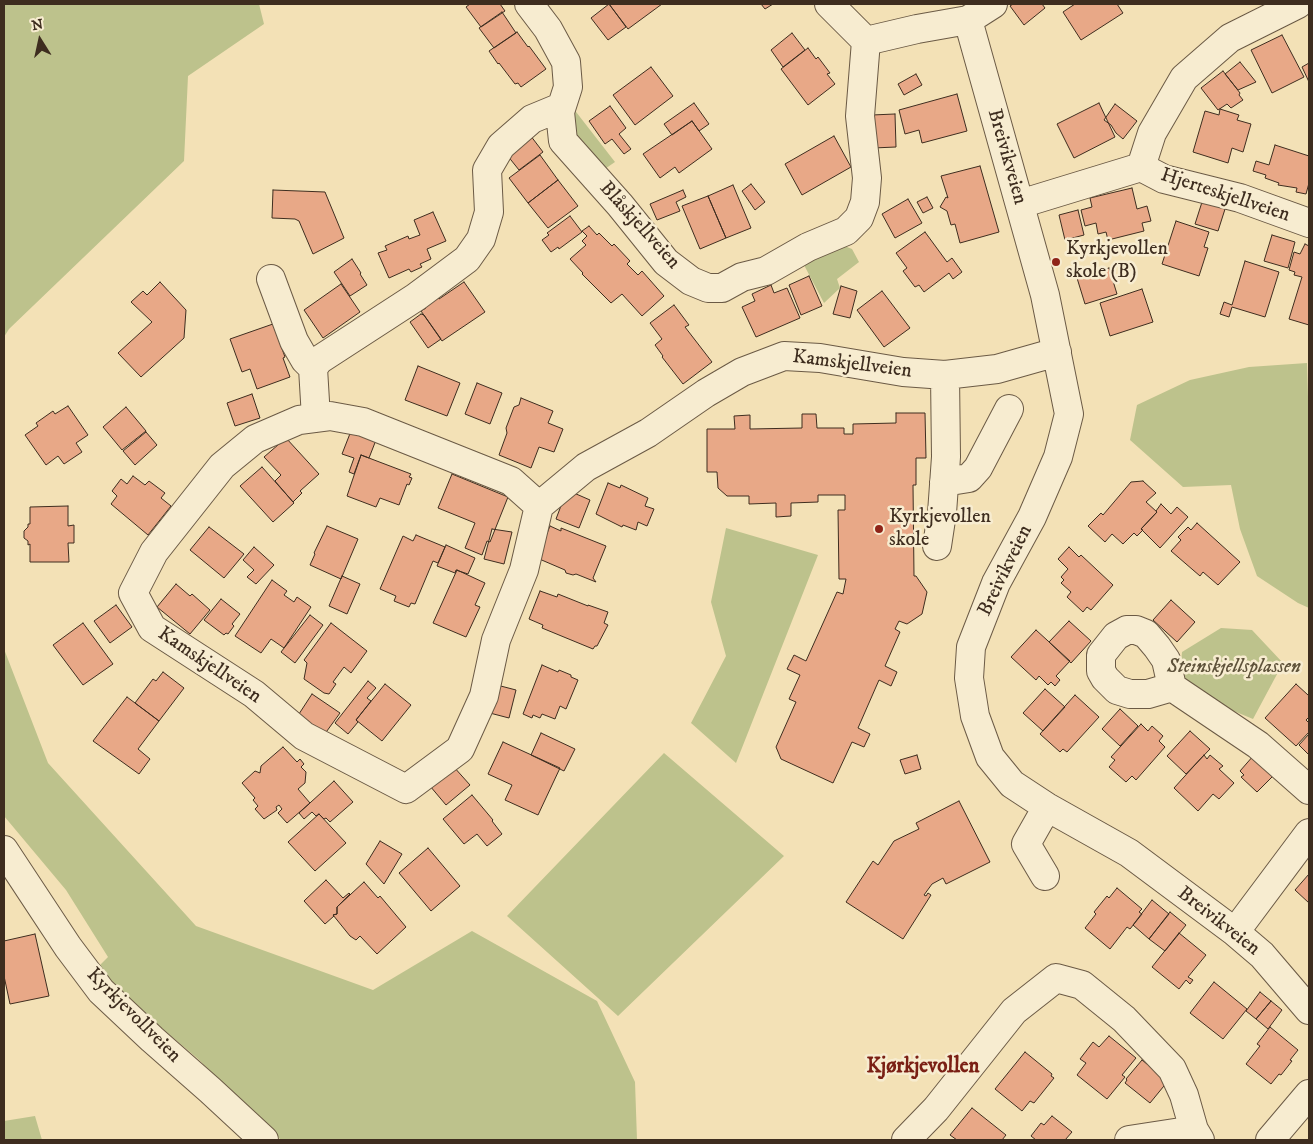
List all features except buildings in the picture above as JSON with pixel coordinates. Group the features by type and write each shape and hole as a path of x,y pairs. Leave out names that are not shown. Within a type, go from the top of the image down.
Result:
{"street":[{"name":"Blåskjellveien","path":"529,4 548,29 566,62 568,87 560,112 564,141 620,205 666,262 691,281 708,288 722,288 742,277 766,271 808,247 846,231 859,218 865,202 867,178 860,116 866,41"},
{"path":"829,4 866,41 968,20 993,4"},
{"name":"Hjerteskjellveien","path":"1141,167 1152,132 1184,78 1230,38 1298,4"},
{"name":"Breivikveien","path":"968,20 1045,295 1069,414 1058,457 1032,518 996,583 972,648 969,678 975,716 990,757 1012,784 1047,807 1129,853 1236,932 1262,955 1309,1010"},
{"path":"316,418 313,368 319,360 416,297 467,259 482,239 489,212 487,170 502,146 532,119 561,107"},
{"name":"Hjerteskjellveien","path":"1020,204 1141,167 1164,179 1240,198 1309,223"},
{"path":"271,279 294,341 305,360 313,368"},
{"name":"Kamskjellveien","path":"539,506 511,481 363,422 330,416 299,420 255,439 222,466 154,552 132,593 152,628 254,694 304,736 406,789 460,749 484,696 496,640 524,570 539,506 586,467 648,433 706,392 742,372 784,356 820,358 904,372 945,375 997,368 1057,352"},
{"path":"937,546 942,514 946,457 945,375"},
{"path":"944,482 969,478 978,468 1008,409"},
{"path":"1172,687 1258,745 1309,790"},
{"path":"1045,876 1026,844 1047,807"},
{"path":"1236,932 1309,833"},
{"name":"Kyrkjevollveien","path":"4,850 68,947 101,991 264,1140"},
{"path":"906,1140 936,1109 1014,1010 1056,978 1082,986 1124,1019 1172,1070 1184,1095 1197,1135 1130,1140"},
{"path":"1270,1140 1309,1094"}],"green space":[{"path":"4,4 259,4 264,24 188,76 184,161 9,329 4,337"},
{"path":"573,108 615,162 596,175 574,143"},
{"path":"842,245 852,249 859,262 837,279 840,288 824,303 804,265 806,258"},
{"path":"1307,363 1309,608 1298,603 1257,576 1240,529 1231,485 1183,487 1130,440 1137,405 1190,380 1249,367"},
{"path":"726,528 818,555 736,763 691,723 726,656 711,602"},
{"name":"Steinskjellsplassen","path":"1221,628 1252,630 1283,663 1253,719 1224,707 1190,689 1180,674 1182,652"},
{"path":"4,649 48,763 196,926 373,990 472,931 597,1001 635,1082 637,1140 281,1140 197,1058 94,971 108,957 66,890 4,816"},
{"path":"664,753 784,856 618,1016 507,916"},
{"path":"35,1116 42,1140 4,1140 4,1121"}],"place":[{"name":"Kyrkjevollen skole (B)","path":"1056,262"},
{"name":"Kyrkjevollen skole","path":"879,529"}],"district":[{"name":"Kjørkjevollen","path":"923,1068"}]}
